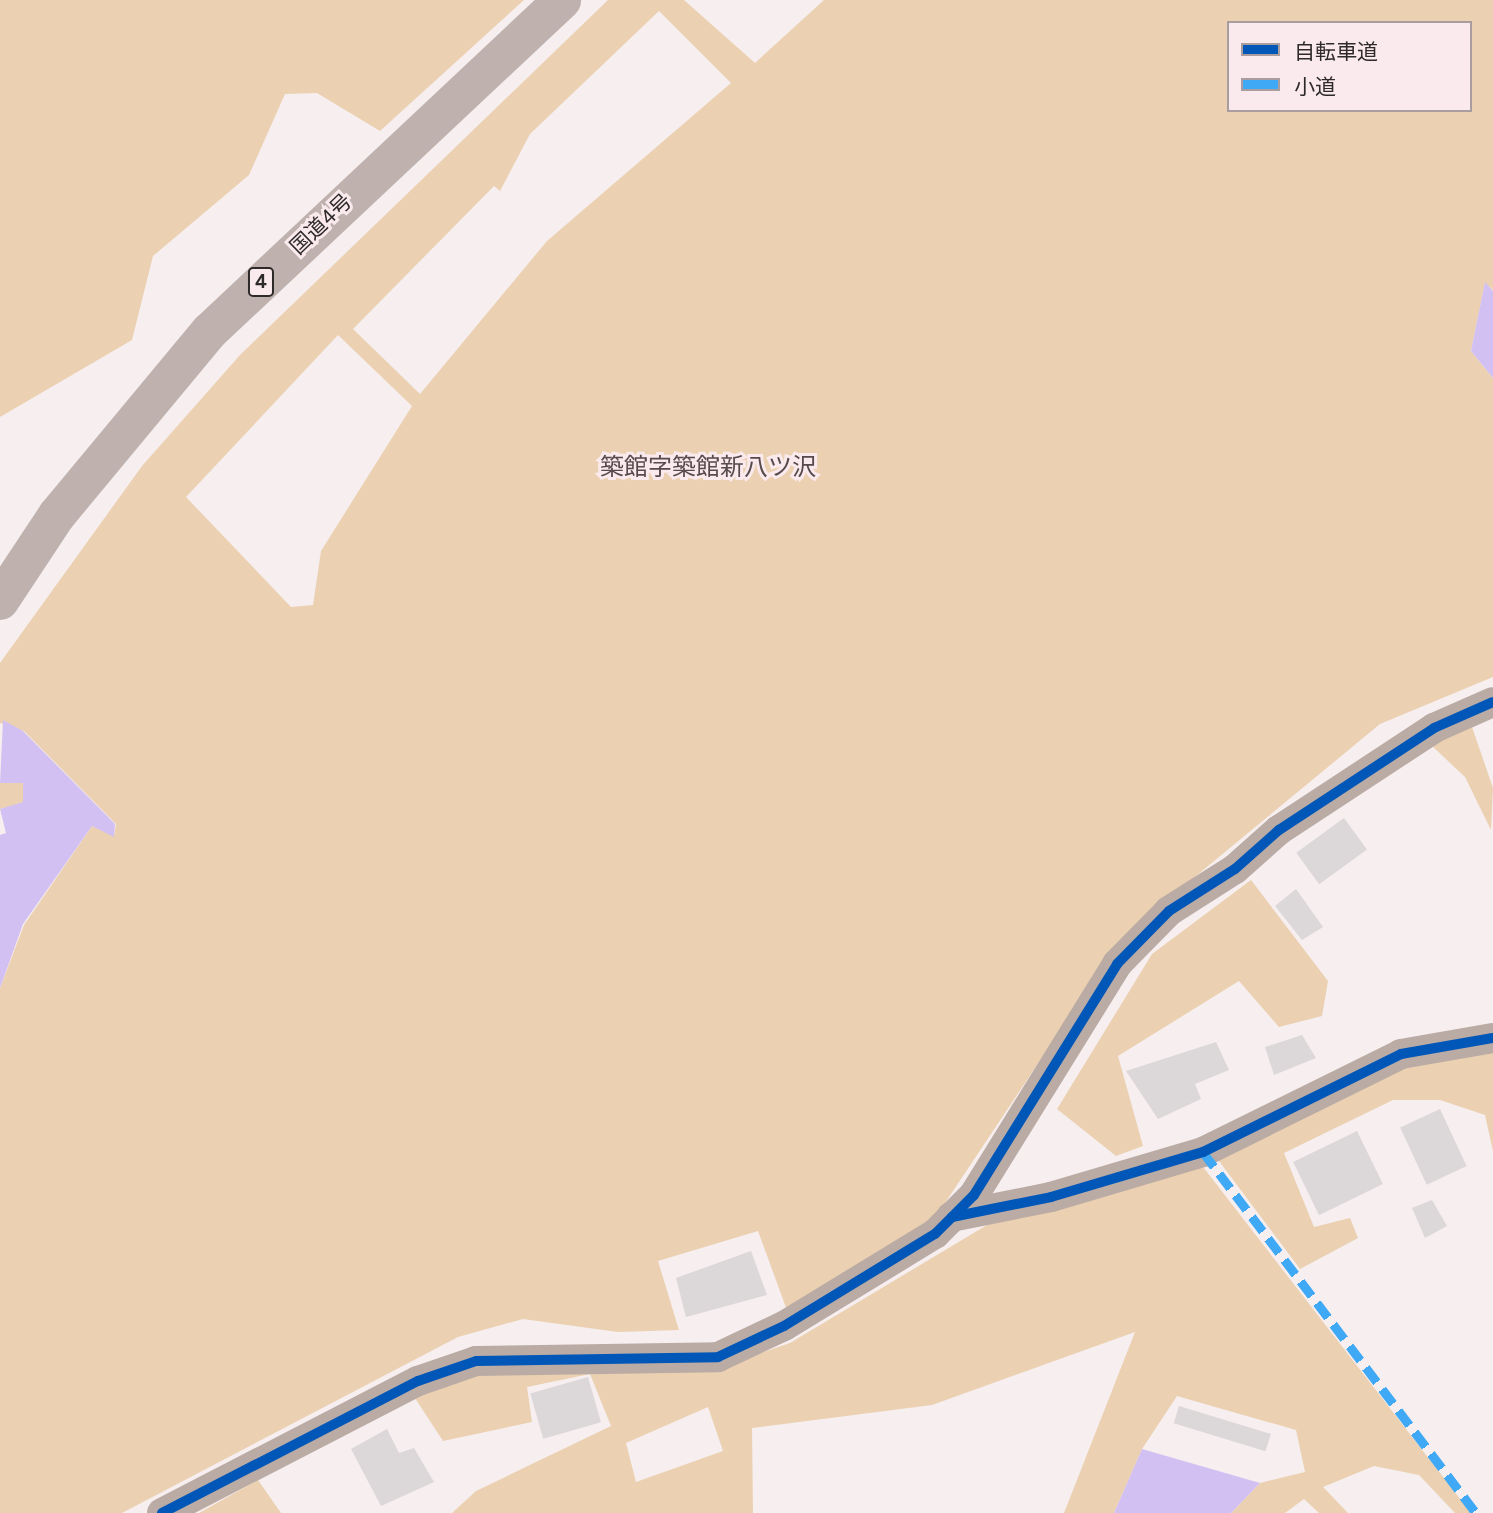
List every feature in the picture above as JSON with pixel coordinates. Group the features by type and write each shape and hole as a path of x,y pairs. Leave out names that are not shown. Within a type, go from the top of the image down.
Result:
{"highway":[{"name":"国道4号","path":"0,601 57,515 210,331 562,0"}],"street":[{"path":"162,1513 418,1381 476,1361 718,1357 795,1318 935,1234 974,1195 1117,964 1169,911 1235,869 1279,830 1423,735 1493,702"},
{"path":"951,1217 1051,1197 1203,1152 1401,1054 1493,1038"}],"shaded area":[{"path":"0,0 524,0 380,131 317,93 285,94 249,175 153,256 132,340 0,417"},
{"path":"608,0 684,0 755,63 824,0 1493,0 1493,290 1485,283 1471,351 1493,378 1493,677 1380,724 1150,914 1109,957 933,1221 788,1313 758,1231 658,1261 679,1330 618,1332 523,1319 458,1337 122,1513 0,1513 0,988 24,925 92,826 114,836 116,824 24,731 0,723 0,663 142,466 240,355","holes":["659,11 731,83 547,241 420,394 353,329 494,186 500,191 530,134","338,335 412,406 321,551 313,605 291,607 186,497"]},
{"path":"1485,282 1493,291 1493,378 1471,351"},
{"path":"3,720 23,731 115,824 114,837 92,826 23,924 0,988 0,835 6,833 0,809 23,802 23,783 0,783"},
{"path":"1472,727 1493,788 1491,830 1465,777 1431,745"},
{"path":"0,783 23,783 23,803 0,809"},
{"path":"1251,880 1328,981 1322,1016 1279,1027 1239,981 1118,1056 1143,1146 1116,1156 1057,1109 1152,954"},
{"path":"1493,1047 1493,1151 1485,1115 1440,1100 1393,1100 1284,1153 1314,1227 1350,1218 1358,1238 1300,1269 1216,1157 1404,1062"},
{"path":"1200,1163 1471,1513 1455,1513 1419,1475 1374,1466 1323,1487 1348,1513 1319,1513 1304,1499 1285,1513 1231,1513 1260,1483 1305,1472 1296,1430 1177,1396 1142,1449 1114,1513 1064,1513 1135,1332 932,1405 752,1428 753,1513 452,1513 476,1491 611,1426 590,1374 527,1387 532,1422 443,1441 413,1395 478,1371 723,1366 790,1343 992,1222","holes":["708,1407 723,1451 636,1482 626,1443"]},
{"path":"1142,1449 1260,1483 1231,1513 1114,1513"},
{"path":"258,1480 281,1513 199,1513"}],"building":[{"path":"1344,818 1367,850 1319,884 1296,853"},
{"path":"1296,889 1323,927 1302,940 1275,906"},
{"path":"1302,1035 1316,1058 1274,1075 1265,1047"},
{"path":"1216,1042 1229,1070 1195,1084 1201,1099 1158,1119 1126,1071"},
{"path":"1440,1109 1467,1166 1427,1185 1400,1128"},
{"path":"1357,1131 1383,1184 1319,1215 1293,1162"},
{"path":"1432,1200 1447,1226 1425,1238 1412,1208"},
{"path":"751,1251 767,1295 686,1317 676,1278"},
{"path":"588,1377 601,1422 543,1439 530,1394"},
{"path":"1179,1406 1271,1434 1266,1451 1174,1423"},
{"path":"387,1429 399,1453 414,1448 434,1482 381,1506 351,1449"}],"marked path":[{"path":"1203,1152 1476,1513"}],"cycle path":[{"path":"162,1513 418,1381 476,1361 718,1357 784,1326 935,1234 974,1195 1117,964 1169,911 1235,869 1279,830 1434,728 1493,702"},
{"path":"952,1217 1051,1197 1203,1152 1401,1054 1493,1038"}],"district":[{"name":"築館字築館新八ツ沢","path":"708,467"}]}
